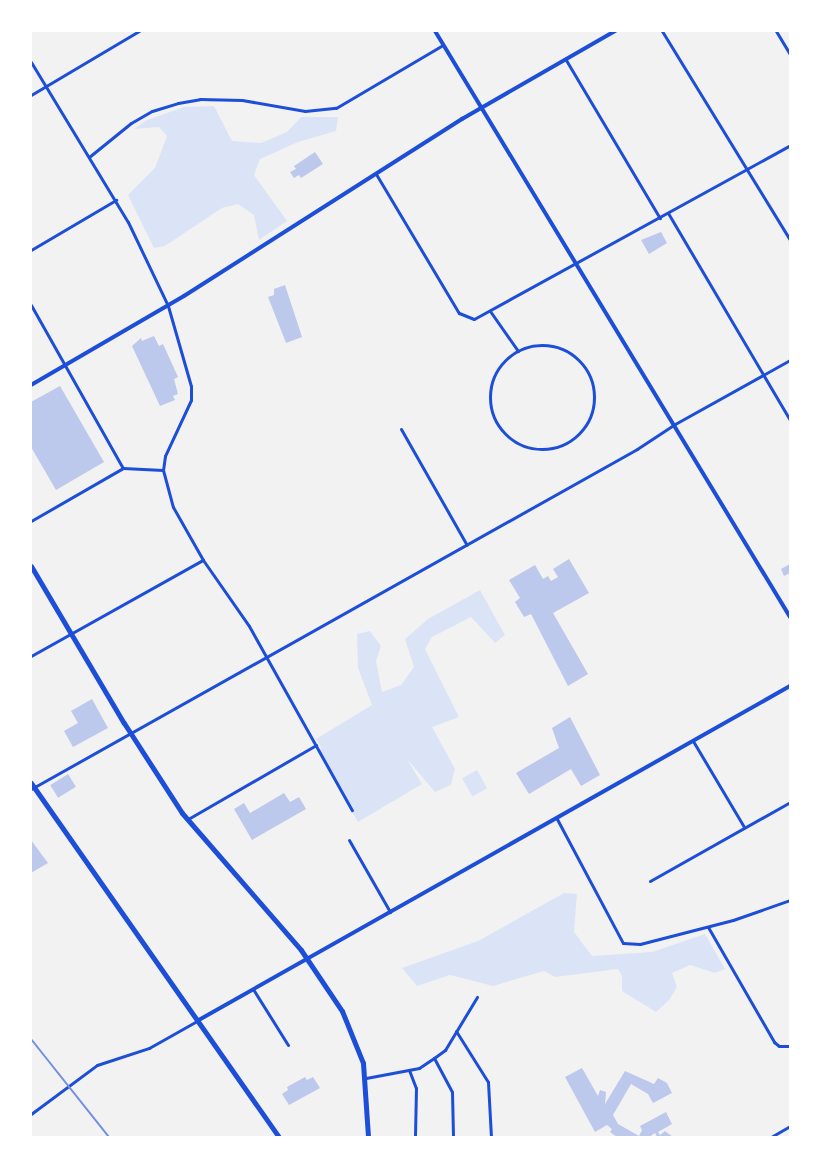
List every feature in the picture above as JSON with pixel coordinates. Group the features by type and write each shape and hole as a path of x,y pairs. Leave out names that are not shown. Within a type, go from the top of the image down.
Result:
{"main road":[{"path":"31,566 130,732 188,819 308,958 350,1028 366,1078 368,1137"},
{"path":"32,786 279,1137"}],"street":[{"path":"31,95 139,31"},
{"path":"435,31 479,109 574,265 675,424 790,617"},
{"path":"31,385 168,306 479,109 615,31"},
{"path":"662,31 790,240"},
{"path":"776,31 790,54"},
{"path":"89,156 131,123 152,111 178,103 200,99 242,100 305,111 336,108 443,45"},
{"path":"566,60 660,218"},
{"path":"31,62 116,200 168,306 192,386 190,400 165,456 163,470 173,507 203,560 237,606 264,657 352,810"},
{"path":"376,174 459,312 474,318 660,218 790,145"},
{"path":"31,250 116,200"},
{"path":"668,213 790,420"},
{"path":"31,305 123,468"},
{"path":"490,311 518,351"},
{"path":"541,345 565,350 576,357 590,376 594,388 593,413 580,434 569,443 540,450 525,447 501,429 493,416 491,386 496,372 518,351 541,345"},
{"path":"32,786 637,450 675,424 790,360"},
{"path":"401,429 467,544"},
{"path":"31,521 123,468 163,470"},
{"path":"31,656 203,560"},
{"path":"31,1114 97,1065 149,1048 557,820 693,740 790,686"},
{"path":"693,740 744,827"},
{"path":"188,819 316,745"},
{"path":"650,881 790,802"},
{"path":"557,820 601,899 615,932 623,943 637,944 708,927 790,900"},
{"path":"349,840 390,912"},
{"path":"708,927 779,1046 790,1046"},
{"path":"253,989 288,1044"},
{"path":"366,1078 409,1070 434,1058 445,1050 477,997"},
{"path":"456,1031 488,1082 491,1137"},
{"path":"434,1058 452,1092 453,1137"},
{"path":"409,1070 416,1088 415,1137"},
{"path":"771,1137 790,1126"}],"shaded area":[{"path":"214,106 232,141 261,143 287,132 301,117 338,117 336,131 298,142 260,159 254,175 287,221 259,240 254,215 238,204 222,208 165,246 154,248 128,195 155,168 167,136 159,127 134,129 147,120 184,107"},
{"path":"480,590 505,635 495,643 471,617 432,637 425,649 459,717 432,727 455,769 451,785 435,792 407,759 422,784 358,822 317,751 322,748 316,739 372,705 358,668 357,634 370,631 381,646 376,661 382,692 401,685 414,667 405,639 428,619"},
{"path":"477,770 487,788 472,797 462,778"},
{"path":"564,893 577,894 574,932 592,956 652,952 705,934 725,969 715,973 690,965 672,973 677,987 669,1000 656,1012 622,991 622,976 618,969 555,977 544,971 493,986 450,975 417,986 402,968 478,941"}],"building":[{"path":"315,152 323,164 301,178 299,175 294,178 290,172 296,169 294,166"},
{"path":"661,232 667,243 649,254 641,240"},
{"path":"285,285 302,337 286,343 268,297 274,295 274,289"},
{"path":"154,336 159,346 163,344 178,377 174,379 178,394 173,396 175,400 160,406 132,346 141,338 142,341"},
{"path":"60,386 104,462 56,490 31,447 31,402"},
{"path":"569,559 589,593 553,613 588,674 568,686 531,614 524,617 515,602 520,598 509,580 535,565 543,579 548,576 551,581 558,577 553,569"},
{"path":"790,564 790,573 784,576 781,569"},
{"path":"92,699 108,728 73,747 64,731 78,723 71,711"},
{"path":"570,717 600,775 581,786 571,769 529,794 516,773 559,748 552,728"},
{"path":"68,774 76,787 58,798 50,785"},
{"path":"284,793 290,802 299,797 306,809 252,840 234,809 244,803 250,813"},
{"path":"31,840 48,863 31,873"},
{"path":"582,1068 598,1096 600,1090 606,1092 605,1104 625,1071 654,1084 658,1078 667,1083 672,1093 653,1103 648,1094 631,1084 613,1115 618,1124 639,1136 642,1130 640,1126 666,1112 672,1124 658,1132 660,1135 665,1131 673,1137 657,1137 655,1133 649,1137 617,1137 610,1132 612,1129 607,1125 595,1132 565,1077"},
{"path":"305,1077 307,1080 313,1077 320,1088 289,1105 282,1094 288,1090 287,1087"}],"railway":[{"path":"31,1039 109,1137"}]}
